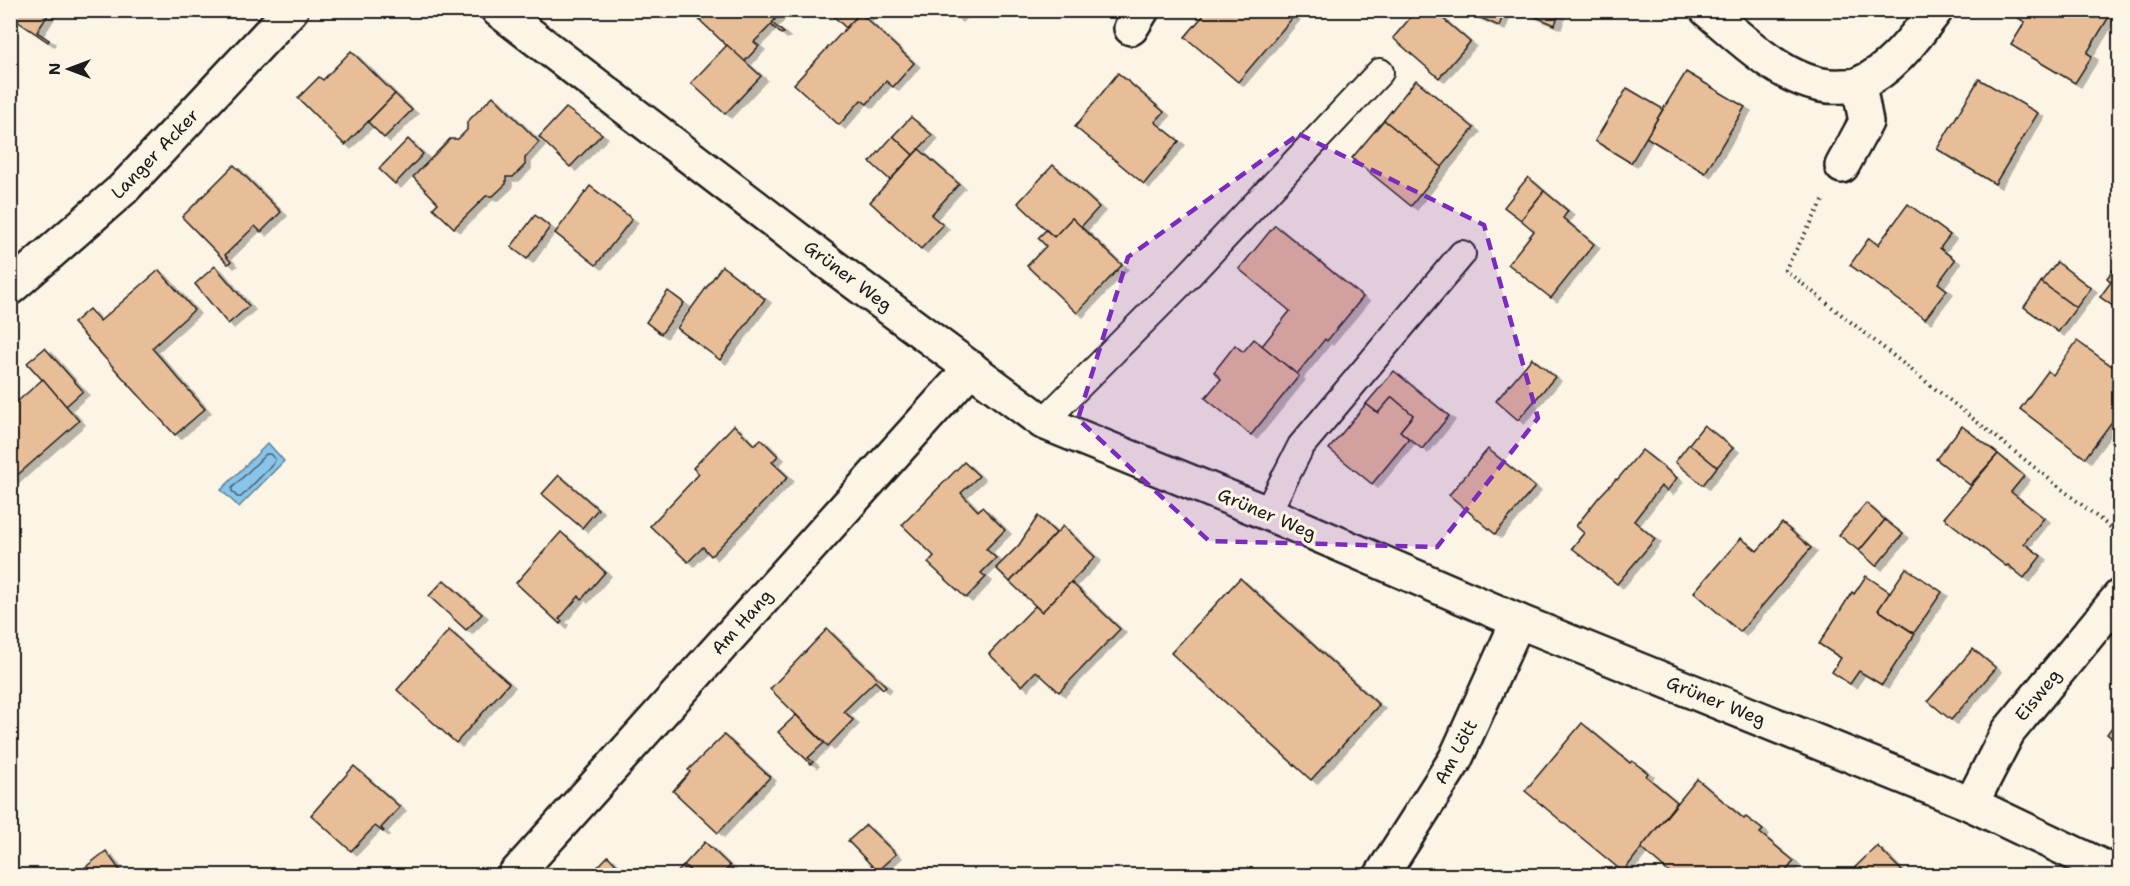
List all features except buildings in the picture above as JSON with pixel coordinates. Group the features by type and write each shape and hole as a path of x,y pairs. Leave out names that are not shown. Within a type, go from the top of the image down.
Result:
{"street":[{"name":"Langer Acker","path":"10,288 123,189 291,10"},
{"name":"Grüner Weg","path":"498,10 834,267 1043,422 1267,513 1518,621 1971,804 2120,875"},
{"path":"1707,10 1766,60 1802,79 1834,87 1859,85 1881,72 1907,47 1936,10"},
{"path":"1842,166 1866,122 1859,85"},
{"name":"Am Hang","path":"514,876 971,368"},
{"name":"Eisweg","path":"1971,804 2008,732 2120,596"},
{"name":"Am Lött","path":"1381,876 1455,760 1518,621"}],"lane":[{"path":"1043,422 1189,275 1380,72"},
{"path":"1267,513 1301,446 1462,254"}],"path":[{"path":"1842,166 1785,270 2120,535"}],"highlighted area":[{"path":"1299,134 1484,225 1538,418 1437,547 1209,541 1078,419 1128,257"}],"water":[{"path":"268,443 284,461 239,507 221,490"}]}
